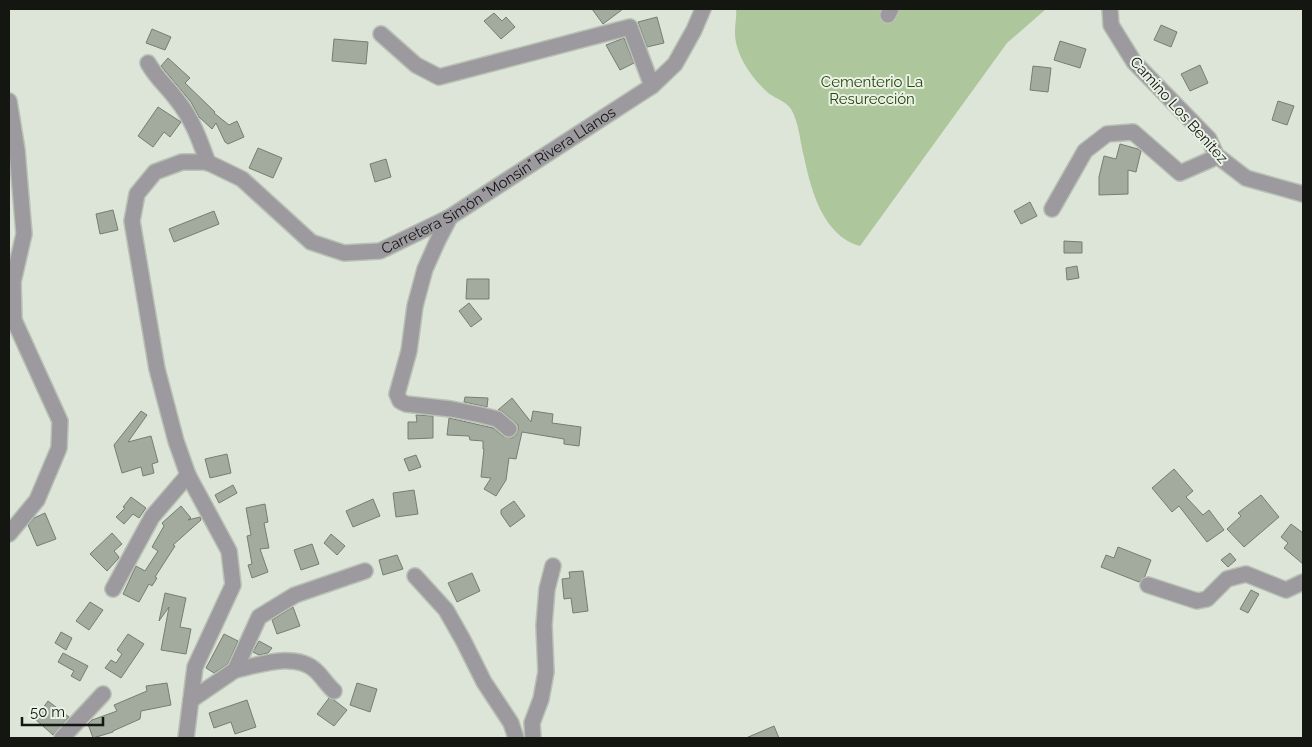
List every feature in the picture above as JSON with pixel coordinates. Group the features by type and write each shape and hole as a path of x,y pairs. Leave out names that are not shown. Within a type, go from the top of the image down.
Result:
{"street":[{"name":"Carretera Simón \"Monsín\" Rivera Llanos","path":"186,738 195,667 233,585 229,551 188,475 176,441 157,369 132,222 136,194 155,172 182,162 208,163 242,179 311,242 344,252 380,251 450,217 652,86 674,64 694,30 703,9"},
{"name":"Camino Los Benítez","path":"1110,9 1111,25 1134,62 1209,140 1216,155 1246,178 1303,194"},
{"path":"380,34 416,65 439,76 630,27 652,86"},
{"path":"148,63 155,76 177,100 196,130 208,163"},
{"path":"9,101 17,150 24,234 13,282 14,320 60,421 59,448 37,500 9,534"},
{"path":"1052,209 1085,152 1107,134 1133,132 1180,173 1212,159 1216,155"},
{"path":"450,217 425,269 415,306 409,351 397,394 400,400 406,404 451,409 481,415 497,419 509,428"},
{"path":"113,589 152,517 188,475"},
{"path":"532,738 532,723 541,699 546,672 544,625 547,589 553,566"},
{"path":"235,670 259,617 295,595 365,571"},
{"path":"1148,585 1197,602 1207,599 1227,579 1246,574 1286,590 1303,582"},
{"path":"415,576 446,610 484,682 510,723 516,738"},
{"path":"191,700 235,670 285,660 298,662 315,670 325,683 334,690"},
{"path":"62,738 103,694"}],"green space":[{"name":"Cementerio La Resurección","path":"736,9 1046,9 1007,43 860,246 847,241 837,233 821,210 810,183 798,126 791,109 786,103 760,85 744,64 735,39"}],"building":[{"path":"592,9 623,9 603,24"},
{"path":"494,13 502,21 506,17 515,27 501,39 484,21"},
{"path":"657,17 664,43 647,47 638,22"},
{"path":"1161,25 1177,32 1171,47 1154,40"},
{"path":"152,29 171,37 165,50 146,43"},
{"path":"624,38 634,63 620,70 606,45"},
{"path":"334,39 368,42 366,64 332,61"},
{"path":"1060,41 1086,49 1080,68 1054,60"},
{"path":"168,58 190,78 185,83 214,113 229,125 237,121 244,137 228,144 225,142 216,123 212,129 199,117 191,102 161,66"},
{"path":"1200,65 1208,83 1190,91 1181,74"},
{"path":"1033,66 1051,68 1048,92 1030,90"},
{"path":"1278,101 1294,106 1287,125 1272,120"},
{"path":"158,107 181,122 170,137 164,132 153,147 138,136"},
{"path":"1120,144 1141,151 1136,172 1128,170 1128,194 1099,195 1099,177 1104,156 1116,159"},
{"path":"258,148 282,158 273,178 249,168"},
{"path":"386,159 391,177 375,182 370,164"},
{"path":"1030,202 1037,216 1021,224 1014,211"},
{"path":"113,210 118,230 100,234 96,214"},
{"path":"214,211 219,224 174,242 169,229"},
{"path":"1064,241 1082,242 1082,253 1064,253"},
{"path":"1077,266 1079,278 1067,280 1066,268"},
{"path":"467,279 489,279 489,299 466,299"},
{"path":"469,303 482,319 471,327 459,311"},
{"path":"465,397 488,398 487,407 464,402"},
{"path":"512,398 531,422 533,411 553,414 552,423 581,427 579,446 564,444 564,439 522,432 516,459 509,458 506,480 496,496 484,489 491,478 481,477 483,441 470,440 469,436 447,435 449,418 493,428 503,436 512,438 516,435 518,425 498,410"},
{"path":"141,411 147,415 128,442 151,436 158,462 152,464 154,473 143,476 141,467 122,473 114,445"},
{"path":"416,415 433,416 433,438 408,439 408,422 417,422"},
{"path":"227,454 231,473 210,478 205,459"},
{"path":"416,455 421,467 409,471 404,459"},
{"path":"1174,469 1193,491 1186,497 1203,515 1209,510 1224,530 1207,542 1179,506 1172,512 1152,488"},
{"path":"233,485 237,493 219,503 215,495"},
{"path":"414,490 418,514 396,517 393,493"},
{"path":"1261,495 1279,517 1244,547 1227,529 1241,516 1238,513"},
{"path":"131,497 146,508 139,518 133,514 124,524 116,517 125,508 123,507"},
{"path":"373,499 380,516 353,527 346,511"},
{"path":"514,501 525,516 510,527 501,514 501,510"},
{"path":"265,504 268,522 264,523 269,548 260,549 268,572 252,578 248,565 252,564 247,536 251,535 246,508"},
{"path":"181,506 191,518 188,520 200,517 201,520 173,545 175,546 155,577 157,578 152,586 149,584 139,602 123,594 136,566 145,571 158,551 152,547 164,526 162,523"},
{"path":"45,513 56,539 37,546 28,525 34,518"},
{"path":"1291,524 1303,533 1303,564 1284,548 1288,543 1281,537"},
{"path":"112,533 122,544 114,551 119,557 118,559 107,571 90,554"},
{"path":"331,534 345,546 337,555 324,543"},
{"path":"312,544 319,564 301,570 294,550"},
{"path":"1118,547 1151,560 1145,576 1139,582 1101,567 1106,555 1114,558"},
{"path":"1230,553 1236,560 1228,567 1221,560"},
{"path":"397,555 403,569 383,575 379,560"},
{"path":"583,571 588,611 573,613 571,598 564,599 562,579 570,578 569,572"},
{"path":"472,573 480,591 457,602 448,583"},
{"path":"1251,590 1259,594 1248,613 1240,609"},
{"path":"165,593 186,598 180,627 191,629 186,654 161,650 169,607 159,621"},
{"path":"90,602 103,610 89,630 76,621"},
{"path":"293,607 300,626 277,634 272,620"},
{"path":"61,632 72,638 66,650 55,643"},
{"path":"128,634 144,644 121,678 105,668 111,660 116,663 122,654 117,650"},
{"path":"224,634 238,641 228,664 214,673 206,668"},
{"path":"259,641 272,648 268,653 259,655 253,652"},
{"path":"63,653 88,666 80,681 71,676 74,671 58,662"},
{"path":"167,683 171,705 141,711 140,719 113,732 93,738 88,724 92,720 117,711 114,705 147,691 146,686"},
{"path":"357,683 377,689 370,712 350,705"},
{"path":"329,698 347,710 334,726 317,714"},
{"path":"247,700 256,727 235,734 231,722 214,728 209,713"},
{"path":"48,701 69,717 53,735 35,719"},
{"path":"774,726 779,738 746,738"}]}
